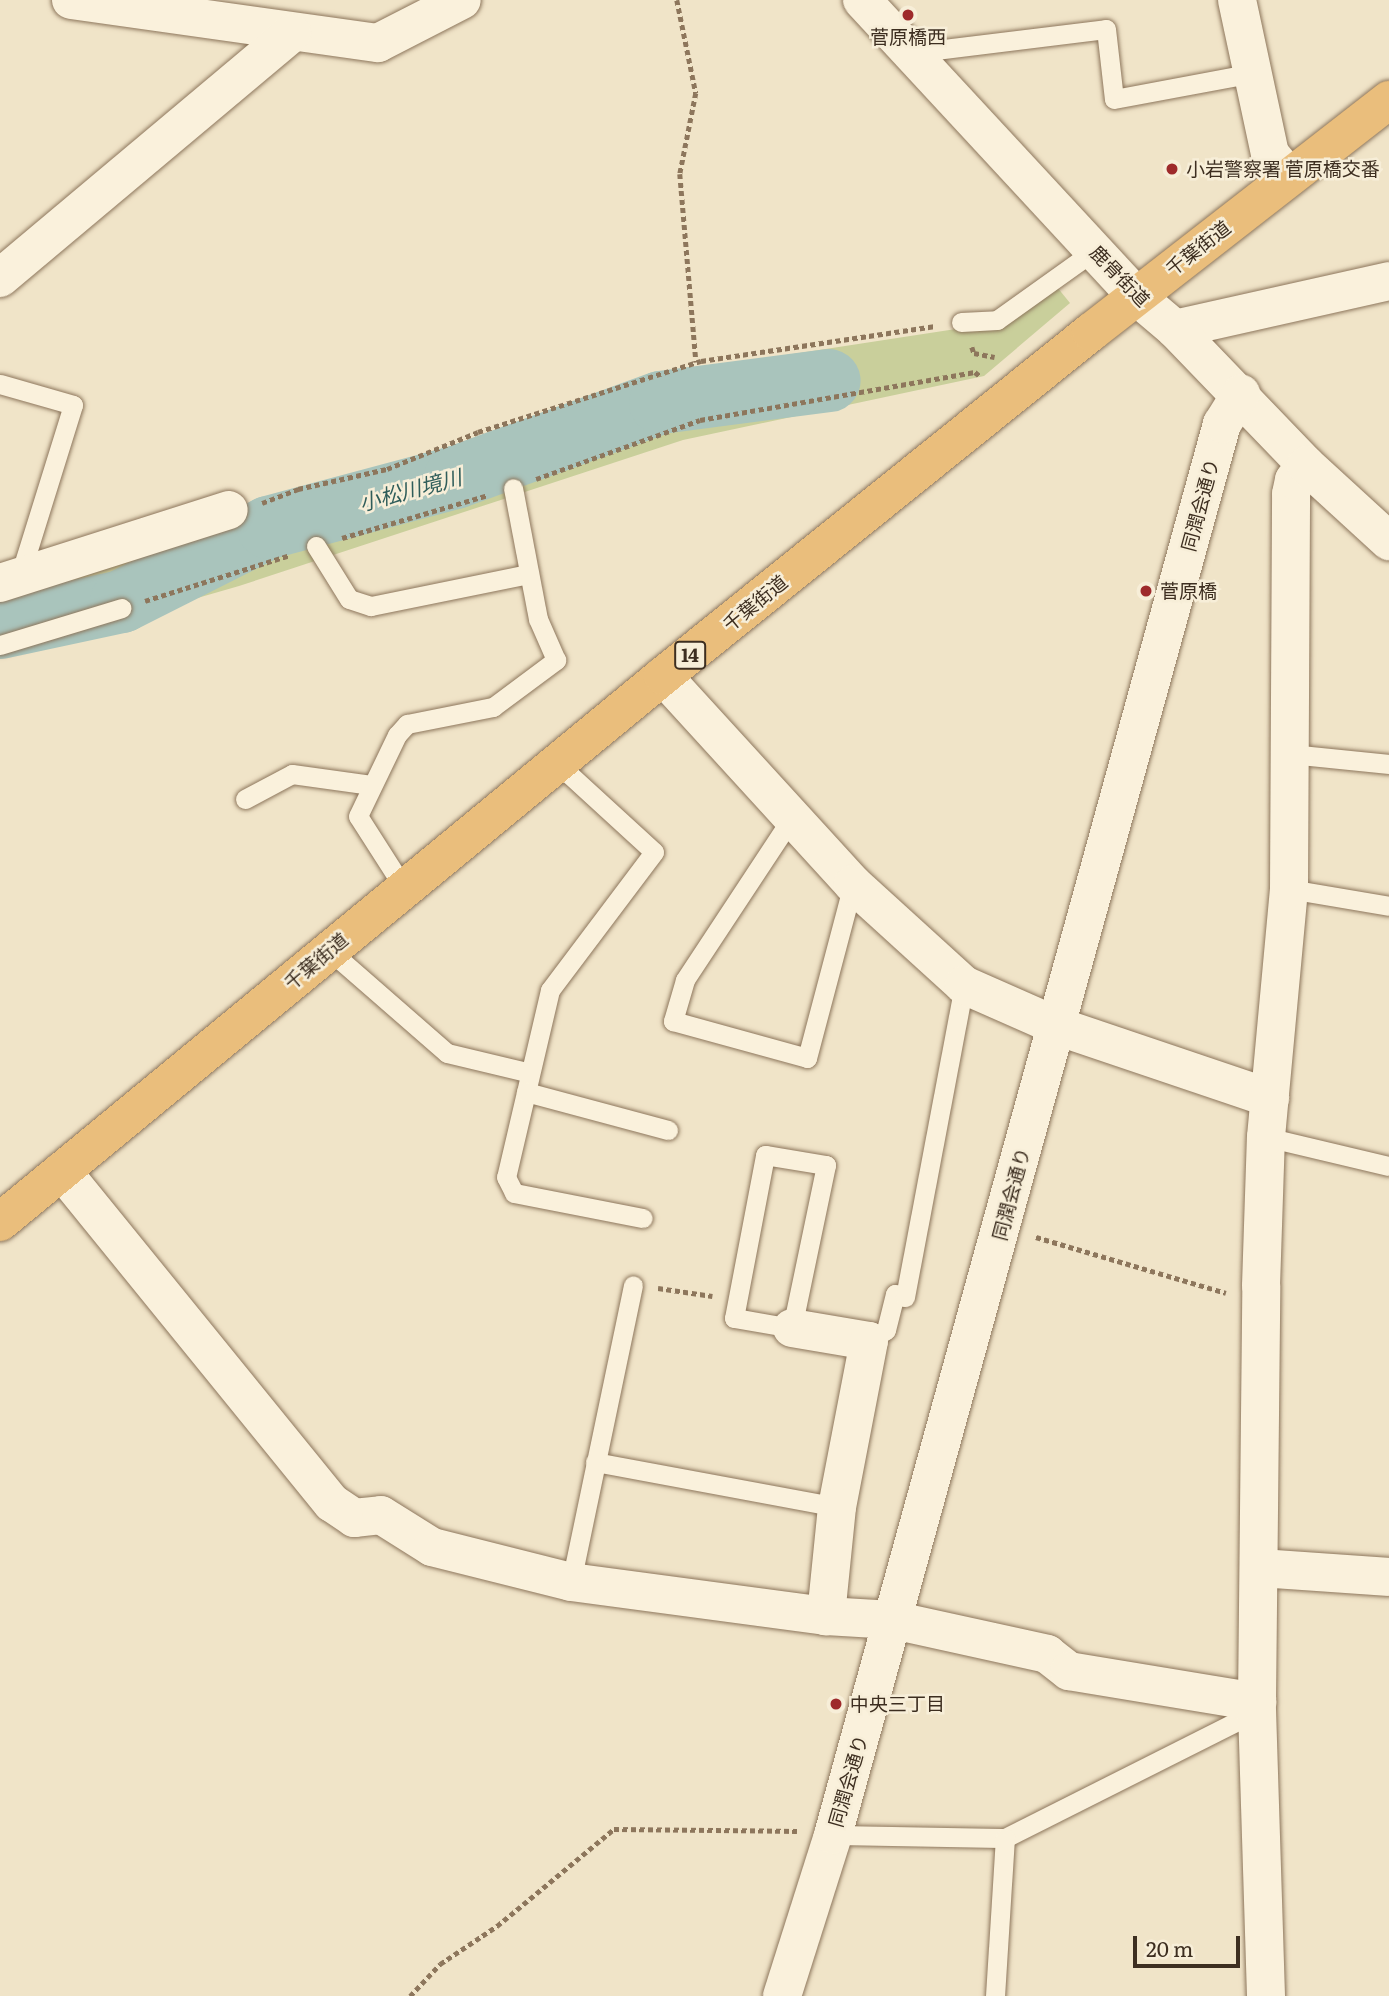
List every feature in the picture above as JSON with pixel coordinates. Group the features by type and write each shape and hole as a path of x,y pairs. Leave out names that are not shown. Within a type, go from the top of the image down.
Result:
{"highway":[{"name":"千葉街道","path":"0,1222 663,676 1136,296 1389,100"}],"street":[{"path":"71,0 292,33 379,43 462,0"},
{"name":"鹿骨街道","path":"862,0 1136,296 1175,329 1241,393 1306,465 1389,541"},
{"path":"1237,0 1270,154 1289,177"},
{"path":"0,278 292,33"},
{"path":"1175,329 1389,281"},
{"name":"同潤会通り","path":"782,1996 833,1835 1222,424 1241,393"},
{"path":"1266,1996 1257,1706 1261,1568 1261,1286 1266,1137 1289,889 1291,494 1294,480 1306,465"},
{"path":"10,580 229,510"},
{"path":"663,676 853,884 964,985 1056,1026 1270,1098"},
{"path":"62,1171 332,1503 354,1518 381,1514 432,1548 572,1582 826,1616 893,1620 1047,1654 1069,1671 1257,1706"},
{"path":"792,1328 869,1341 836,1507 826,1616"},
{"path":"1261,1568 1389,1577"}],"lane":[{"path":"911,52 1106,29 1114,99 1253,73"},
{"path":"961,322 997,320 1095,250"},
{"path":"0,384 73,405 10,580"},
{"path":"404,888 358,816 370,785 407,724 493,707 556,660 538,619 513,488"},
{"path":"316,546 349,599 371,606 528,574"},
{"path":"0,645 122,608"},
{"path":"1290,754 1389,764"},
{"path":"558,764 654,852 550,990 506,1177 514,1193 643,1219"},
{"path":"246,799 292,775 370,785"},
{"path":"791,819 685,980 673,1021 807,1059 853,884"},
{"path":"1289,889 1389,906"},
{"path":"330,951 447,1053 668,1130"},
{"path":"869,1341 886,1330 895,1294 905,1297 964,985"},
{"path":"1266,1137 1389,1166"},
{"path":"765,1154 826,1165 792,1328 734,1318 765,1154"},
{"path":"572,1582 633,1285"},
{"path":"595,1462 836,1507"},
{"path":"833,1835 1005,1838 1257,1706"},
{"path":"995,1996 1005,1838"}],"path":[{"path":"677,0 696,93 681,174 696,363"},
{"path":"229,510 241,512 298,489 387,469 478,432 578,404 696,363 961,322"},
{"path":"974,352 995,357"},
{"path":"122,608 316,546 513,488 700,420 831,394 975,372 1007,400"},
{"path":"1001,1228 1227,1293 1261,1286"},
{"path":"633,1285 738,1299"},
{"path":"410,1996 440,1964 497,1926 614,1829 833,1835"}],"green space":[{"path":"1057,287 1070,303 984,376 683,440 239,586 0,655 0,592 122,563 298,497 440,459 656,375 1008,321"}],"waterway":[{"name":"小松川境川","path":"0,627 121,601 268,527 455,477 660,402 829,380"}],"place":[{"name":"菅原橋西","path":"908,15"},
{"name":"小岩警察署 菅原橋交番","path":"1172,169"},
{"name":"菅原橋","path":"1146,591"},
{"name":"中央三丁目","path":"836,1704"}]}
